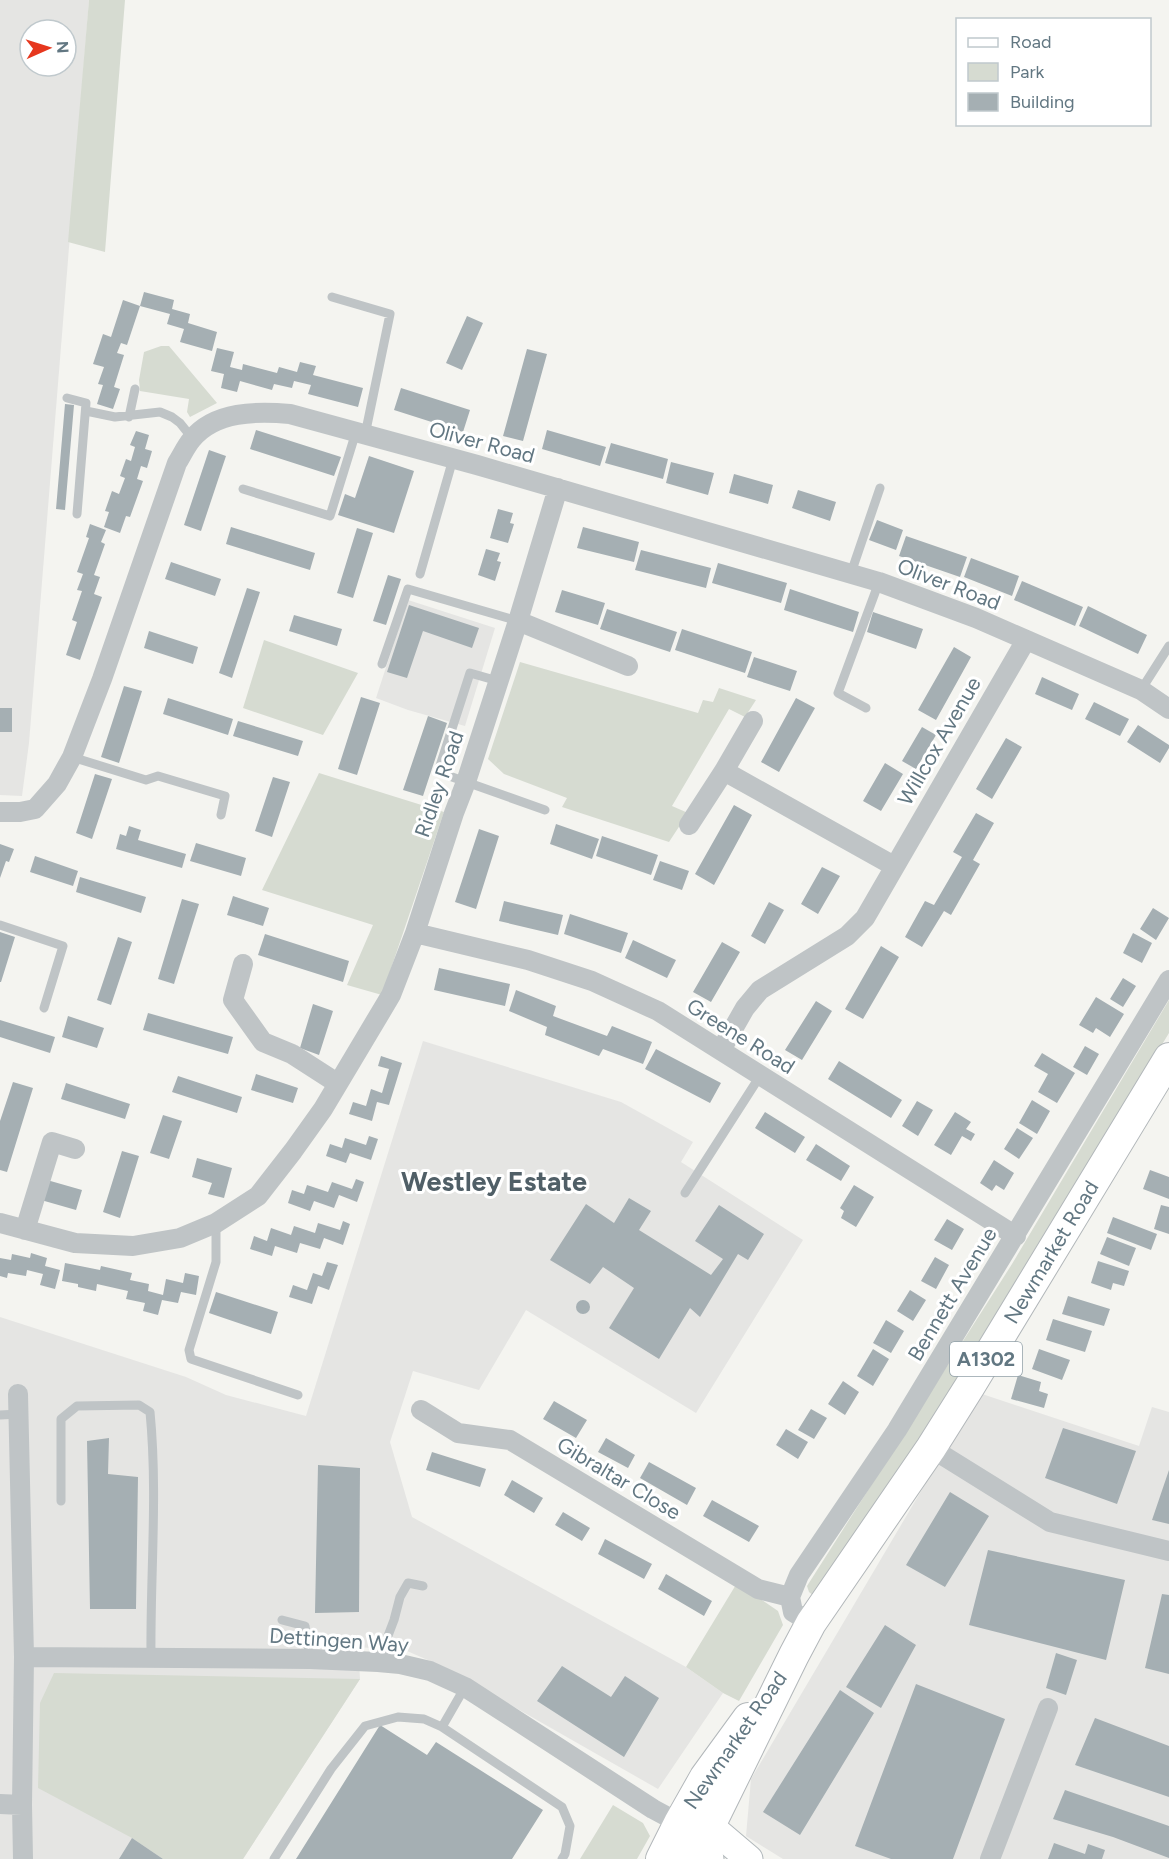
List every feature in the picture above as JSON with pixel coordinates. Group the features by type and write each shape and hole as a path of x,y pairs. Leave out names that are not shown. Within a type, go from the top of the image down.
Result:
{"main road":[{"name":"Newmarket Road","path":"698,1857 709,1825 812,1623 931,1448 1169,1058"},
{"name":"Newmarket Road","path":"661,1859 705,1777 794,1655"}],"street":[{"name":"Oliver Road","path":"0,812 35,809 57,784 72,757 102,679 177,463 192,438 210,424 226,417 270,412 290,414 361,433 879,582 975,618 1142,690 1169,709"},
{"name":"Ridley Road","path":"0,1223 75,1243 133,1246 180,1238 216,1223 258,1196 293,1151 323,1108 391,995 415,933 466,782 558,489"},
{"path":"518,621 628,666"},
{"name":"Willcox Avenue","path":"721,1050 745,1008 760,990 847,936 866,918 1026,640"},
{"path":"689,825 753,721"},
{"path":"724,771 894,866"},
{"name":"Greene Road","path":"415,933 528,960 592,981 658,1011 1016,1236"},
{"path":"243,964 233,1000 263,1042 292,1054 337,1083"},
{"name":"Bennett Avenue","path":"790,1598 799,1575 897,1431 1169,980"},
{"path":"25,1230 52,1142 75,1149"},
{"path":"18,1394 9,1414 24,1657 22,1805 24,1859"},
{"name":"Gibraltar Close","path":"421,1410 458,1433 510,1440 758,1588 790,1598"},
{"path":"931,1448 1050,1522 1169,1551"},
{"path":"790,1598 793,1612 812,1623"},
{"name":"Dettingen Way","path":"24,1657 310,1659 378,1662 430,1671 465,1687 679,1823"},
{"path":"990,1859 1048,1708"},
{"path":"0,1804 22,1805"},
{"path":"698,1857 684,1843 679,1823 697,1821 709,1825 748,1859"}],"lane":[{"path":"243,489 330,516 361,433 390,314 332,297"},
{"path":"129,417 135,389"},
{"path":"67,398 86,403 87,411 77,514"},
{"path":"87,411 115,417 160,412 180,423 192,438"},
{"path":"420,574 453,459"},
{"path":"851,573 880,488"},
{"path":"866,708 838,693 879,582"},
{"path":"382,664 408,589 518,621"},
{"path":"1142,690 1169,646"},
{"path":"498,681 470,673 438,772 545,810"},
{"path":"72,757 146,780 158,776 225,796 221,816"},
{"path":"0,925 63,946 44,1008"},
{"path":"685,1193 760,1076"},
{"path":"216,1223 216,1262 189,1350 191,1359 298,1395"},
{"path":"61,1501 61,1419 77,1406 139,1405 150,1412 153,1479 151,1658"},
{"path":"378,1662 404,1590 408,1584 423,1586"},
{"path":"282,1620 305,1626 310,1659"},
{"path":"442,1727 465,1687"},
{"path":"274,1859 331,1769 365,1726 398,1717 424,1719 442,1727 562,1807 570,1826 562,1859"}],"shaded area":[{"path":"0,0 89,0 29,743 22,796 0,795"},
{"path":"408,600 495,628 465,726 408,710 376,698"},
{"path":"423,1041 621,1102 693,1142 681,1162 803,1240 696,1413 526,1310 479,1390 413,1371 390,1442 412,1517 686,1667 723,1693 658,1789 444,1667 407,1651 358,1647 360,1679 243,1859 0,1859 0,1317 186,1377 226,1395 306,1416"},
{"path":"979,1393 1139,1446 1152,1407 1169,1412 1169,1859 783,1859 746,1836 751,1779"}],"green space":[{"path":"89,0 125,0 105,252 68,242"},
{"path":"161,346 169,346 217,403 190,417 187,412 189,399 140,391 139,380 144,352"},
{"path":"264,640 358,673 323,735 243,708"},
{"path":"520,662 698,713 703,700 713,702 719,688 756,700 745,717 729,709 672,806 688,813 669,842 562,807 567,798 504,774 488,759"},
{"path":"319,773 444,812 382,995 347,985 373,925 262,890"},
{"path":"1169,1000 1169,1033 920,1445 815,1597 809,1592 807,1586 1012,1264"},
{"path":"737,1583 778,1611 783,1625 739,1701 723,1693 686,1667"},
{"path":"54,1673 360,1679 243,1859 163,1859 132,1838 38,1788 40,1703"},
{"path":"613,1805 643,1823 650,1836 637,1859 580,1859"}],"building":[{"path":"144,292 174,300 172,309 190,314 188,323 217,332 212,351 180,342 184,329 167,324 170,314 140,306"},
{"path":"123,300 140,306 127,345 121,343 117,353 124,355 114,387 120,389 113,409 97,404 103,385 98,384 104,367 93,364 103,334 111,337"},
{"path":"467,316 483,323 462,370 446,363"},
{"path":"217,348 234,352 230,367 242,370 243,364 277,373 279,367 297,372 300,362 316,366 313,375 363,388 358,407 308,394 311,385 294,381 292,388 274,384 272,390 240,381 237,392 221,388 224,374 211,371"},
{"path":"527,349 547,354 523,441 503,436"},
{"path":"401,388 470,410 463,432 394,410"},
{"path":"65,404 74,405 65,510 56,509"},
{"path":"256,430 341,457 334,476 250,449"},
{"path":"547,430 606,447 600,466 542,449"},
{"path":"136,431 149,435 145,449 152,451 147,468 141,466 137,479 143,481 130,517 126,516 120,533 104,527 109,512 105,511 112,491 119,494 125,478 120,476 126,459 131,461 135,447 130,445"},
{"path":"611,443 668,459 663,479 605,463"},
{"path":"209,450 226,456 201,531 184,525"},
{"path":"369,456 414,471 394,533 338,515 345,494 355,498"},
{"path":"671,462 714,473 708,495 666,483"},
{"path":"734,474 773,485 768,504 729,493"},
{"path":"798,490 836,502 830,521 792,508"},
{"path":"498,509 513,513 510,523 514,524 508,543 490,538"},
{"path":"877,520 903,530 896,550 869,540"},
{"path":"90,524 106,530 101,542 105,544 94,575 100,577 94,594 102,597 80,660 66,655 77,622 72,620 82,591 77,590 83,574 77,572 89,538 86,537"},
{"path":"231,527 315,553 310,570 226,544"},
{"path":"583,527 639,542 634,562 577,548"},
{"path":"357,528 373,533 353,598 337,593"},
{"path":"906,536 967,557 960,577 899,556"},
{"path":"486,549 500,553 497,561 501,562 495,581 478,575"},
{"path":"641,550 711,568 706,588 635,570"},
{"path":"971,558 1019,576 1012,596 964,577"},
{"path":"171,562 221,579 215,596 165,579"},
{"path":"718,563 787,583 781,603 712,583"},
{"path":"388,575 401,579 386,625 373,621"},
{"path":"1022,581 1083,607 1075,626 1014,600"},
{"path":"247,588 260,592 232,678 219,673"},
{"path":"790,589 859,612 853,632 784,610"},
{"path":"562,590 605,603 598,625 555,612"},
{"path":"409,605 479,628 472,648 423,631 407,678 387,672"},
{"path":"1088,606 1147,635 1138,654 1079,626"},
{"path":"607,609 677,632 670,652 600,629"},
{"path":"873,612 923,629 916,649 867,632"},
{"path":"294,615 342,629 337,646 289,631"},
{"path":"682,629 752,652 745,673 675,650"},
{"path":"149,631 198,647 193,664 144,648"},
{"path":"954,647 971,657 936,720 918,710"},
{"path":"754,657 797,671 790,691 747,677"},
{"path":"1042,677 1079,694 1072,710 1035,694"},
{"path":"124,686 142,691 119,763 101,757"},
{"path":"361,697 380,703 357,775 338,769"},
{"path":"168,698 233,719 228,735 163,714"},
{"path":"796,698 815,708 779,772 761,762"},
{"path":"1094,702 1129,719 1120,736 1085,719"},
{"path":"0,708 12,708 12,732 0,732"},
{"path":"428,716 447,723 423,796 403,790"},
{"path":"238,721 303,741 298,756 233,736"},
{"path":"1138,725 1169,745 1160,763 1127,742"},
{"path":"922,727 936,735 916,769 902,761"},
{"path":"1006,738 1022,747 992,799 976,789"},
{"path":"885,763 903,774 881,811 863,801"},
{"path":"95,774 112,779 92,839 76,833"},
{"path":"273,777 290,782 272,837 255,831"},
{"path":"734,805 752,815 714,885 695,874"},
{"path":"976,813 994,823 973,860 980,864 951,915 944,911 922,947 905,937 925,901 934,905 962,857 953,852"},
{"path":"556,824 599,839 592,859 550,844"},
{"path":"129,826 141,830 138,840 186,854 182,868 116,849 120,834 126,836"},
{"path":"479,829 499,836 476,909 455,902"},
{"path":"602,836 658,855 651,875 596,856"},
{"path":"196,843 246,858 241,876 190,861"},
{"path":"0,844 14,849 9,862 6,861 0,878"},
{"path":"35,856 78,871 73,886 30,872"},
{"path":"660,861 689,871 682,890 653,880"},
{"path":"822,867 840,876 818,914 801,904"},
{"path":"80,877 146,897 141,913 76,892"},
{"path":"233,896 269,908 263,926 227,915"},
{"path":"182,899 199,904 174,984 158,979"},
{"path":"504,901 563,915 558,935 499,921"},
{"path":"769,902 784,910 765,944 751,936"},
{"path":"1153,908 1169,918 1156,940 1140,929"},
{"path":"570,914 628,933 621,953 564,934"},
{"path":"0,932 15,937 1,982 0,982"},
{"path":"1133,933 1152,943 1142,963 1123,953"},
{"path":"265,934 349,961 343,982 258,955"},
{"path":"118,937 132,942 111,1005 97,1000"},
{"path":"633,940 676,960 667,978 625,958"},
{"path":"722,942 740,952 711,1002 693,992"},
{"path":"881,946 899,957 863,1019 845,1009"},
{"path":"439,968 510,984 505,1006 434,990"},
{"path":"1123,978 1136,986 1123,1007 1110,999"},
{"path":"516,990 556,1006 553,1016 607,1036 612,1026 652,1042 643,1064 603,1049 599,1056 545,1035 547,1027 509,1011"},
{"path":"1096,997 1124,1014 1110,1037 1096,1028 1093,1033 1079,1025"},
{"path":"816,1001 832,1011 802,1060 785,1050"},
{"path":"313,1004 333,1011 319,1055 300,1048"},
{"path":"148,1013 233,1037 228,1054 143,1030"},
{"path":"68,1016 104,1028 97,1048 62,1037"},
{"path":"0,1020 55,1037 50,1053 0,1037"},
{"path":"1085,1046 1099,1054 1087,1075 1073,1067"},
{"path":"656,1049 721,1083 710,1103 645,1069"},
{"path":"1042,1053 1075,1073 1057,1103 1038,1092 1048,1074 1034,1066"},
{"path":"381,1056 402,1063 389,1105 377,1102 372,1121 349,1114 353,1102 366,1106 371,1089 382,1093 389,1069 378,1066"},
{"path":"839,1061 902,1100 891,1118 828,1079"},
{"path":"256,1074 298,1088 293,1103 251,1090"},
{"path":"178,1076 242,1097 237,1113 172,1092"},
{"path":"13,1082 33,1088 7,1172 0,1170 0,1121"},
{"path":"66,1083 130,1104 125,1119 61,1099"},
{"path":"1032,1100 1050,1111 1037,1134 1019,1123"},
{"path":"917,1101 933,1110 918,1136 902,1126"},
{"path":"765,1112 805,1137 795,1153 755,1128"},
{"path":"955,1112 971,1122 966,1129 975,1134 971,1141 962,1136 951,1155 934,1145"},
{"path":"163,1115 182,1121 169,1159 150,1153"},
{"path":"1017,1128 1033,1138 1019,1159 1004,1149"},
{"path":"369,1136 378,1139 371,1160 350,1153 346,1163 326,1156 330,1144 342,1148 345,1138 366,1145"},
{"path":"816,1144 850,1166 841,1181 806,1160"},
{"path":"122,1151 139,1156 120,1218 103,1212"},
{"path":"197,1158 232,1168 224,1198 208,1194 212,1183 192,1177"},
{"path":"994,1160 1014,1173 1004,1190 996,1185 992,1191 980,1183"},
{"path":"1150,1170 1169,1177 1169,1199 1143,1189"},
{"path":"356,1179 364,1182 357,1202 339,1195 334,1208 314,1201 310,1211 288,1203 292,1190 304,1194 307,1185 328,1192 332,1182 352,1189"},
{"path":"47,1180 82,1190 76,1210 41,1200"},
{"path":"854,1185 874,1197 856,1227 841,1218 844,1211 840,1208"},
{"path":"629,1198 651,1211 639,1230 711,1275 723,1259 695,1241 719,1205 764,1234 748,1260 738,1254 700,1317 690,1308 659,1359 609,1328 634,1288 603,1267 590,1284 550,1260 586,1204 614,1223"},
{"path":"1161,1205 1169,1207 1169,1234 1154,1229"},
{"path":"1113,1217 1157,1234 1151,1250 1107,1233"},
{"path":"947,1219 964,1229 952,1250 934,1240"},
{"path":"343,1221 350,1224 343,1245 324,1238 320,1249 300,1243 297,1253 275,1246 272,1256 250,1249 254,1236 267,1241 271,1228 291,1235 294,1226 315,1233 318,1223 340,1230"},
{"path":"1107,1237 1136,1248 1129,1266 1100,1254"},
{"path":"31,1253 47,1258 45,1266 60,1270 55,1289 40,1285 43,1274 27,1270 26,1276 8,1273 7,1278 0,1276 0,1258 11,1260 12,1254 30,1258"},
{"path":"935,1257 949,1265 936,1289 921,1281"},
{"path":"1098,1261 1129,1271 1124,1286 1113,1283 1111,1290 1091,1283"},
{"path":"327,1262 338,1265 329,1290 318,1286 312,1304 289,1297 293,1285 307,1290 313,1273 322,1276"},
{"path":"65,1263 100,1270 101,1266 132,1273 130,1280 149,1284 148,1291 163,1295 166,1279 183,1283 185,1273 199,1276 196,1295 181,1292 178,1303 162,1300 158,1315 143,1311 145,1303 126,1299 128,1291 97,1284 96,1291 62,1281"},
{"path":"910,1290 926,1300 913,1321 897,1311"},
{"path":"216,1292 278,1312 271,1334 209,1313"},
{"path":"1068,1296 1110,1309 1104,1326 1062,1314"},
{"path":"583,1300 588,1302 590,1307 588,1312 583,1314 578,1312 576,1307 578,1302"},
{"path":"1053,1319 1092,1331 1085,1352 1046,1340"},
{"path":"886,1320 904,1331 891,1353 873,1343"},
{"path":"873,1349 889,1359 873,1386 857,1376"},
{"path":"1039,1349 1070,1360 1062,1380 1032,1369"},
{"path":"1018,1375 1041,1382 1039,1391 1048,1394 1044,1408 1011,1399"},
{"path":"843,1381 859,1392 845,1415 828,1404"},
{"path":"554,1401 587,1420 576,1438 543,1419"},
{"path":"811,1409 827,1418 814,1439 798,1430"},
{"path":"1063,1428 1136,1451 1117,1504 1045,1478"},
{"path":"786,1429 808,1442 798,1459 776,1445"},
{"path":"109,1438 108,1474 138,1477 136,1609 90,1609 87,1441"},
{"path":"606,1438 635,1455 628,1468 598,1452"},
{"path":"432,1452 486,1469 480,1487 426,1470"},
{"path":"649,1462 696,1488 687,1505 640,1478"},
{"path":"318,1465 360,1468 359,1612 315,1613"},
{"path":"1169,1470 1169,1524 1152,1520"},
{"path":"512,1480 543,1498 534,1513 504,1495"},
{"path":"950,1492 989,1516 945,1587 906,1565"},
{"path":"712,1500 759,1526 749,1542 703,1516"},
{"path":"563,1512 590,1528 582,1541 555,1525"},
{"path":"605,1539 652,1564 644,1579 598,1554"},
{"path":"988,1550 1125,1580 1106,1660 969,1625"},
{"path":"666,1574 712,1601 704,1616 658,1589"},
{"path":"1162,1594 1169,1595 1169,1674 1145,1668"},
{"path":"885,1625 916,1645 881,1708 846,1687"},
{"path":"1056,1653 1077,1660 1066,1695 1046,1688"},
{"path":"562,1666 611,1697 625,1676 659,1698 624,1757 537,1701"},
{"path":"916,1684 1005,1719 953,1859 891,1859 855,1846"},
{"path":"840,1690 874,1713 800,1835 763,1812"},
{"path":"1095,1718 1169,1746 1169,1797 1075,1765"},
{"path":"380,1725 427,1755 436,1742 543,1810 512,1859 296,1859"},
{"path":"1065,1790 1169,1826 1169,1858 1113,1837 1053,1819"},
{"path":"132,1838 163,1859 119,1859"},
{"path":"1054,1843 1085,1854 1088,1844 1105,1850 1102,1859 1048,1859"}],"district":[{"name":"Westley Estate","path":"494,1181"}]}
